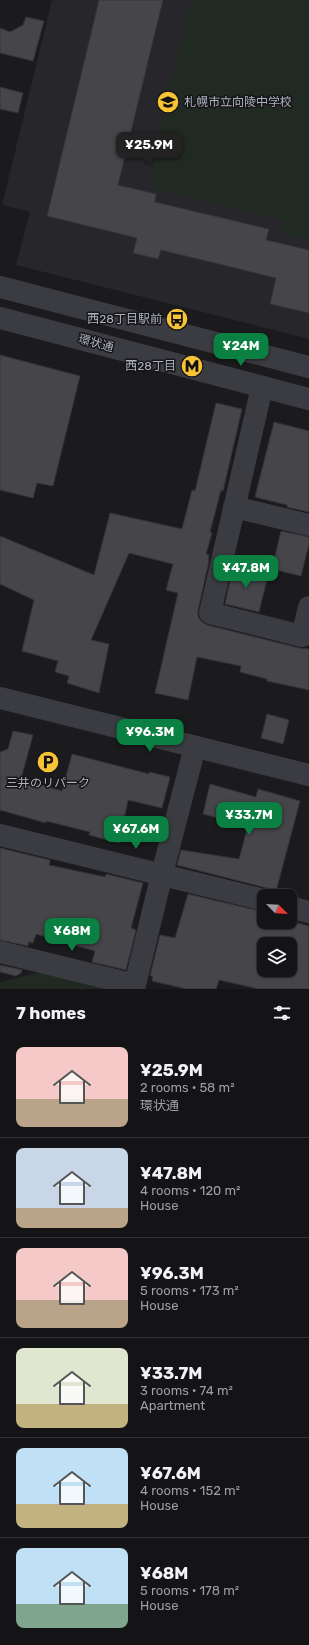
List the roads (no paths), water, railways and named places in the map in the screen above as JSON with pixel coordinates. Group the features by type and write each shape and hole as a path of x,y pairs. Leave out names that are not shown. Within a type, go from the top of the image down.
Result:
{"street":[{"path":"0,287 309,367"},
{"name":"環状通","path":"0,318 309,399"},
{"path":"262,387 210,613 302,636 309,607"},
{"path":"234,507 309,525"},
{"path":"0,698 309,775"},
{"path":"0,952 135,987 162,874 195,747"},
{"path":"0,835 257,898"},
{"path":"297,909 309,912"}],"place":[{"name":"札幌市立向陵中学校","path":"168,102"},
{"name":"西28丁目駅前","path":"177,319"},
{"name":"西28丁目","path":"192,366"},
{"name":"三井のリパーク","path":"48,762"}]}
